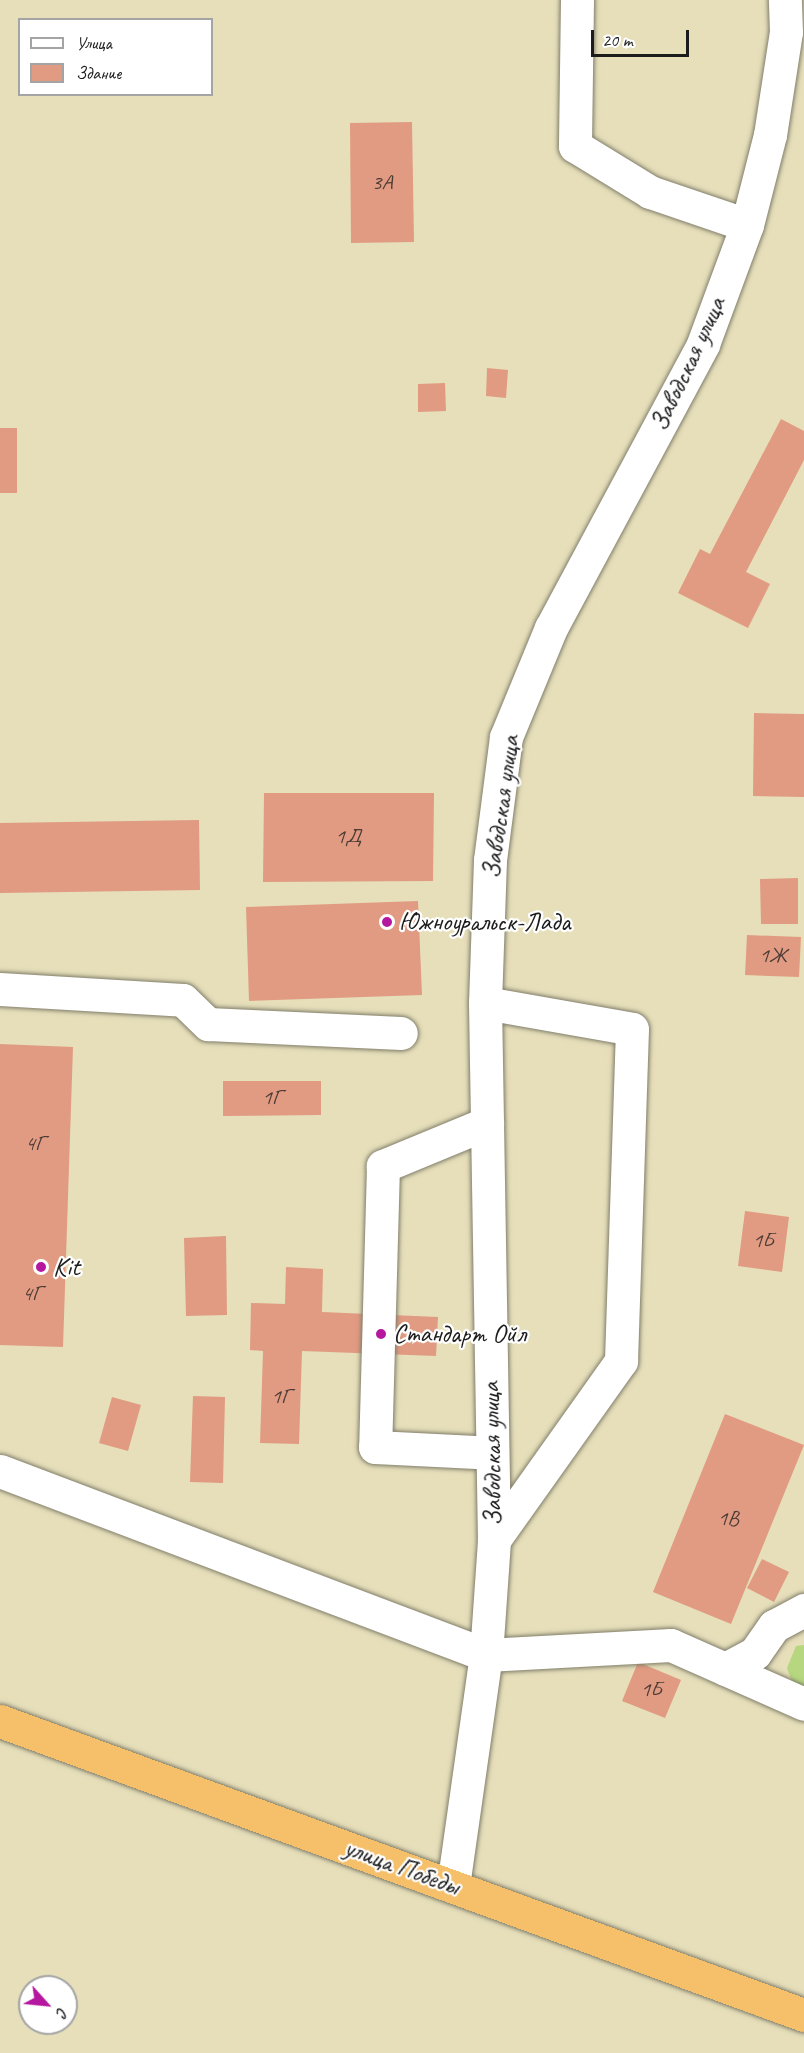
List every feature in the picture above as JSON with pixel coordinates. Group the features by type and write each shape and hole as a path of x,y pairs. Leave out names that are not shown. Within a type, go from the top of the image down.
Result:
{"highway":[{"name":"улица Победы","path":"0,1721 804,2015"}],"street":[{"path":"577,0 575,146 650,192 747,225"},
{"name":"Заводская улица","path":"453,1886 486,1655 494,1540 485,1003 490,860 506,737 551,628 703,344 747,225 770,135 786,32 785,0"},
{"path":"0,989 183,1000 208,1024 401,1033"},
{"path":"485,1003 632,1029 621,1361 494,1540"},
{"path":"487,1123 383,1166 375,1447 492,1454"},
{"path":"0,1471 486,1655 671,1645 804,1704"},
{"path":"725,1669 755,1653 774,1626 804,1610"}],"green space":[{"path":"804,1645 804,1692 794,1688 787,1668 796,1646"}],"building":[{"path":"412,122 414,242 351,243 350,123"},
{"path":"487,368 508,370 506,398 486,396"},
{"path":"445,383 446,411 418,412 418,384"},
{"path":"781,419 804,431 804,460 746,572 770,584 748,628 678,593 700,549 710,554"},
{"path":"0,428 17,428 17,493 0,493"},
{"path":"754,713 804,714 804,797 753,796"},
{"path":"264,793 434,793 433,881 263,882"},
{"path":"199,820 200,890 0,893 0,823"},
{"path":"798,878 798,924 761,924 760,879"},
{"path":"418,901 422,995 249,1001 246,907"},
{"path":"747,935 801,937 799,977 745,975"},
{"path":"0,1044 73,1047 63,1347 0,1345"},
{"path":"223,1081 321,1081 321,1115 223,1116"},
{"path":"745,1211 789,1217 782,1272 738,1266"},
{"path":"226,1236 227,1315 186,1316 184,1238"},
{"path":"286,1267 323,1269 322,1312 438,1317 436,1356 302,1351 299,1444 260,1443 263,1351 250,1350 251,1303 285,1304"},
{"path":"193,1396 225,1397 223,1483 190,1482"},
{"path":"112,1397 141,1405 128,1451 99,1443"},
{"path":"725,1414 804,1445 731,1624 653,1592"},
{"path":"762,1559 789,1572 774,1602 747,1588"},
{"path":"638,1662 681,1680 665,1718 622,1701"}],"place":[{"name":"Южноуральск-Лада","path":"387,922"},
{"name":"Kit","path":"41,1267"},
{"name":"Стандарт Ойл","path":"381,1334"}]}
